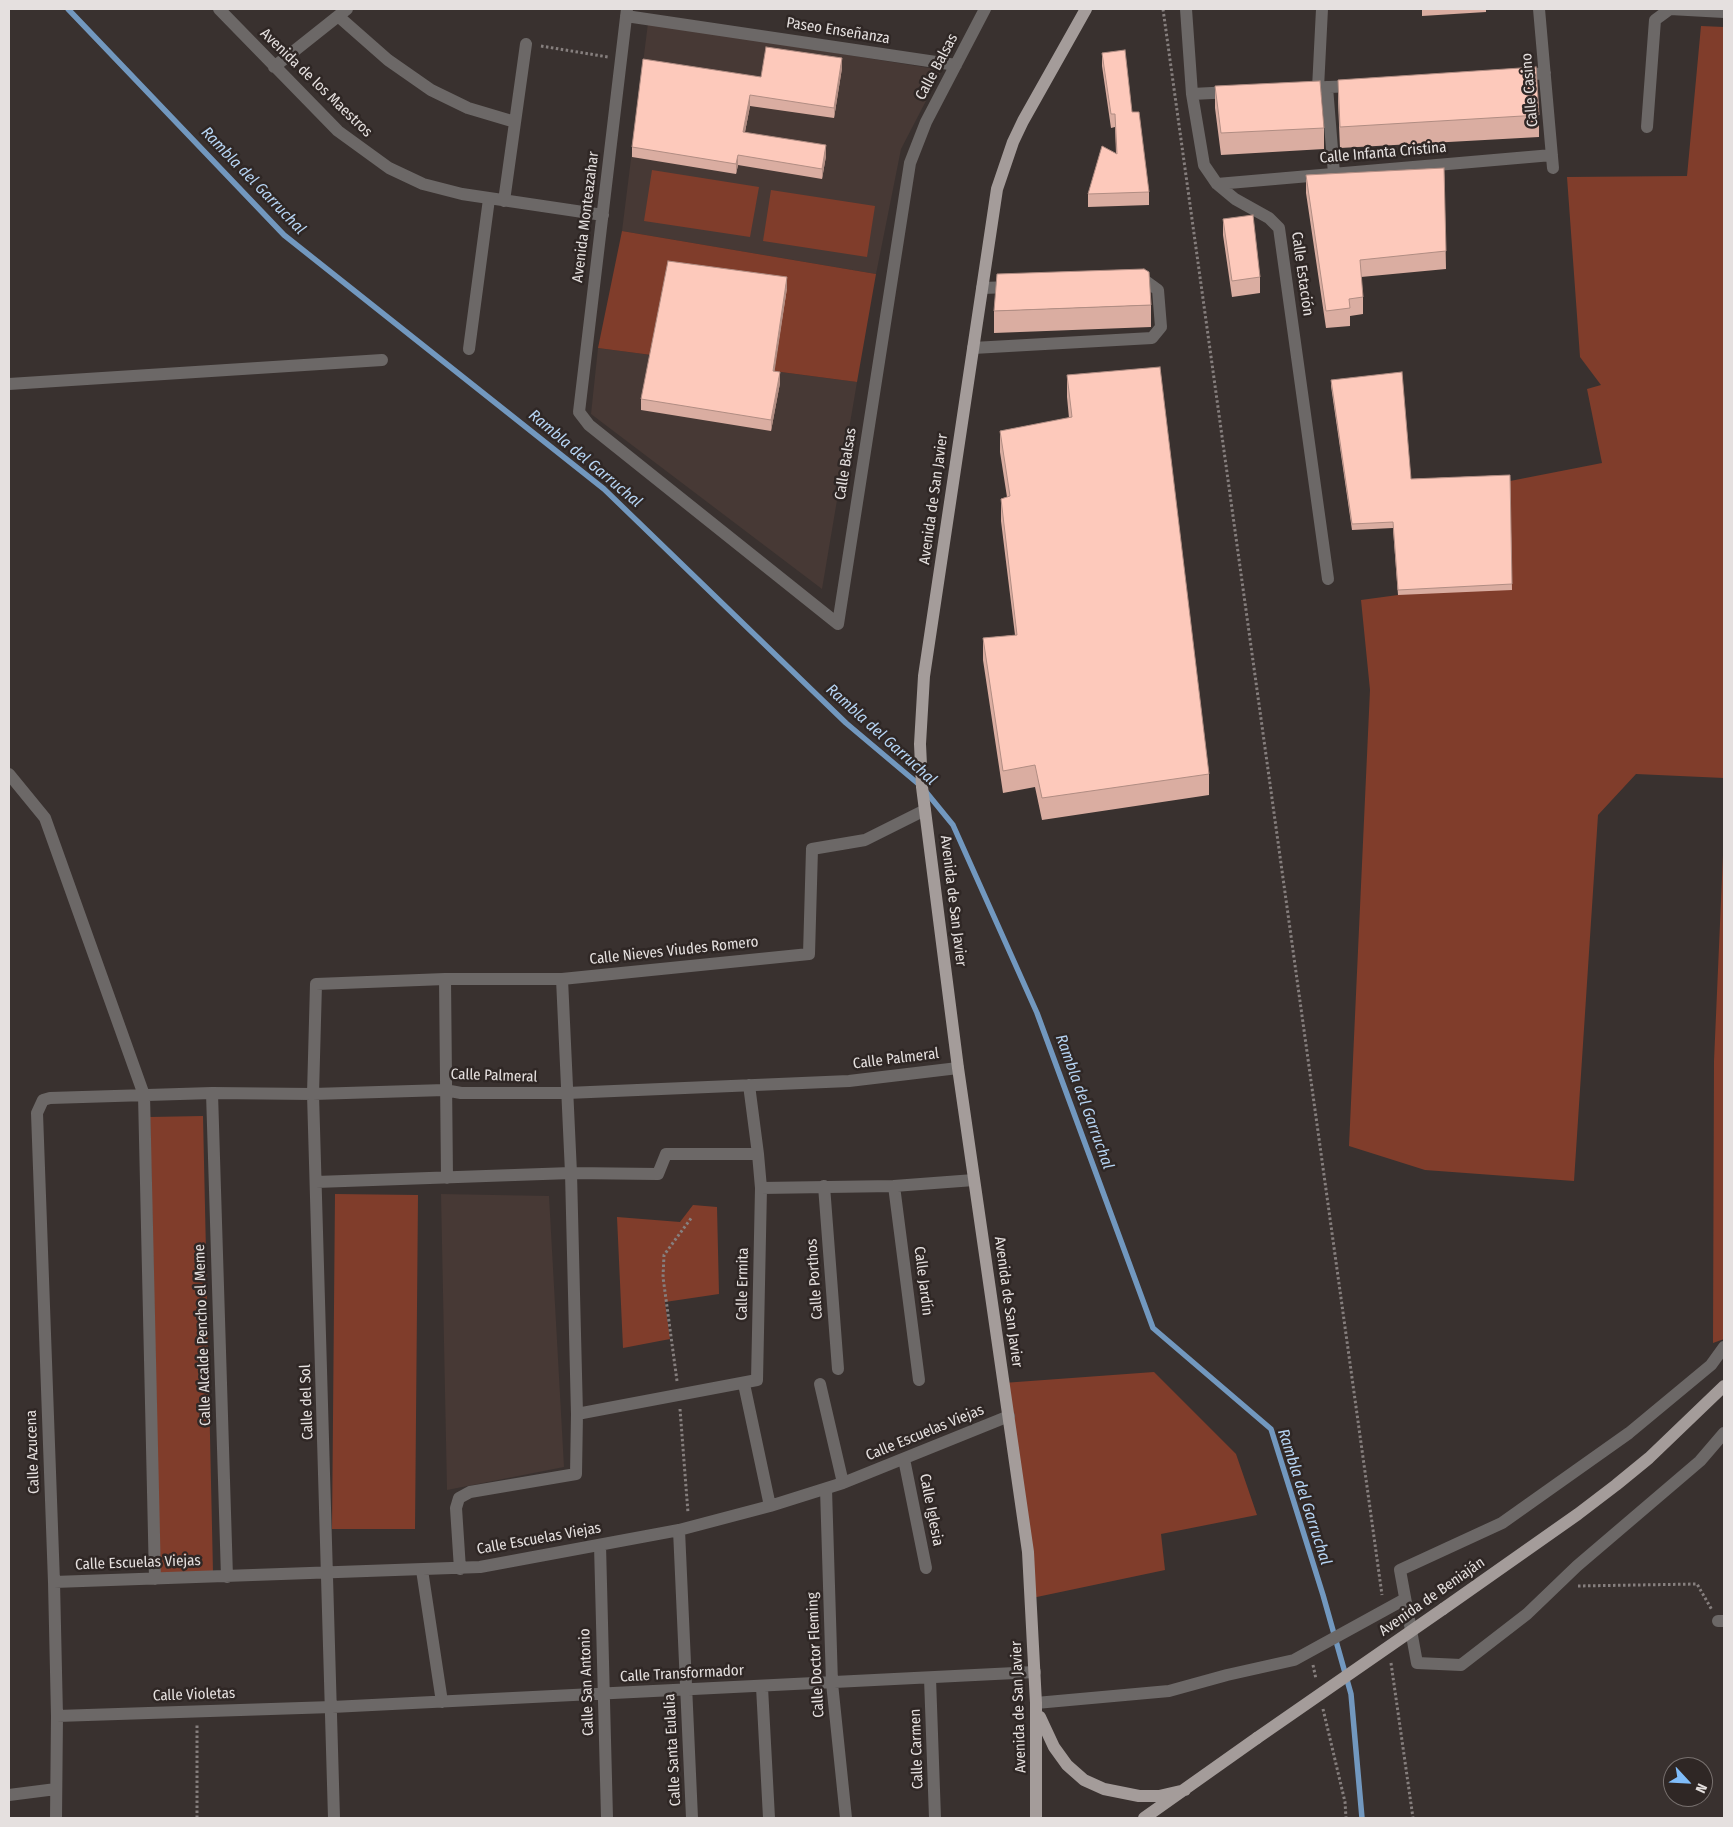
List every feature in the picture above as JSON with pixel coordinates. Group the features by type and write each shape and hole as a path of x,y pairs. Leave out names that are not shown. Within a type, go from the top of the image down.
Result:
{"main road":[{"name":"Avenida de San Javier","path":"1036,1818 1036,1702 1028,1552 958,1068 925,810 920,744 924,684 997,189 1013,142 1036,94 1086,9"},
{"name":"Avenida de Beniaján","path":"1144,1818 1535,1545 1616,1485 1649,1458 1724,1386"},
{"path":"1036,1702 1043,1726 1054,1747 1067,1765 1084,1780 1104,1789 1140,1796 1158,1796 1185,1790"}],"street":[{"name":"Avenida de los Maestros","path":"219,9 338,131 372,157 423,184 488,199 603,215"},
{"name":"Calle Balsas","path":"588,425 838,624 910,163 926,122 985,9"},
{"name":"Calle Estación","path":"1186,9 1192,94 1204,165 1217,184 1235,199 1269,218 1279,228 1328,579"},
{"path":"1322,9 1323,88 1334,174"},
{"name":"Calle Casino","path":"1539,9 1554,168"},
{"path":"1646,128 1655,20 1670,9 1724,12"},
{"path":"274,67 343,12 388,60 431,90 468,108 515,122"},
{"name":"Paseo Enseñanza","path":"627,12 956,65"},
{"name":"Avenida Monteazahar","path":"588,425 579,412 627,12"},
{"path":"504,201 526,44"},
{"path":"1508,76 1545,73"},
{"path":"1289,89 1366,86"},
{"path":"1192,94 1240,92"},
{"name":"Calle Infanta Cristina","path":"1217,184 1552,155"},
{"path":"469,349 488,199"},
{"path":"973,348 1152,338 1161,327 1158,290 1147,282 1119,283"},
{"path":"982,288 1022,286"},
{"path":"9,384 382,360"},
{"path":"9,774 45,818 144,1095 155,1579"},
{"name":"Calle Nieves Viudes Romero","path":"316,984 444,979 562,979 809,954 812,849 865,840 925,810"},
{"path":"444,979 447,1178"},
{"path":"460,1569 456,1508 459,1498 470,1492 576,1474 577,1414 571,1173 562,979"},
{"name":"Calle del Sol","path":"316,984 313,1094 334,1818"},
{"name":"Calle Palmeral","path":"37,1113 43,1100 50,1098 212,1093 313,1094 445,1090 461,1094 567,1093 850,1081 958,1068"},
{"name":"Calle Ermita","path":"744,1384 757,1380 760,1188 758,1154 749,1085"},
{"name":"Calle Alcalde Pencho el Meme","path":"212,1093 227,1577"},
{"name":"Calle Azucena","path":"37,1113 58,1716 56,1818"},
{"path":"316,1182 571,1173 658,1174 666,1154 758,1154"},
{"path":"760,1188 894,1186 974,1180"},
{"name":"Calle Porthos","path":"824,1186 838,1369"},
{"name":"Calle Jardín","path":"894,1186 919,1380"},
{"path":"1724,1347 1711,1366 1629,1433 1502,1523 1400,1570 1417,1663 1461,1665 1527,1614 1577,1566 1700,1461 1724,1433"},
{"path":"577,1414 744,1384 770,1506"},
{"path":"820,1384 843,1483"},
{"name":"Calle Escuelas Viejas","path":"54,1582 460,1569 600,1545 684,1529 826,1490 1009,1416"},
{"name":"Calle Iglesia","path":"904,1459 926,1568"},
{"name":"Calle Doctor Fleming","path":"826,1490 832,1683 846,1818"},
{"name":"Calle Santa Eulalia","path":"684,1529 686,1690 692,1818"},
{"name":"Calle San Antonio","path":"600,1545 607,1818"},
{"path":"422,1570 442,1702"},
{"path":"1036,1702 1169,1691 1227,1674 1294,1660 1405,1599"},
{"name":"Calle Transformador","path":"332,1707 1035,1672"},
{"name":"Calle Carmen","path":"930,1678 935,1818"},
{"path":"762,1686 769,1818"},
{"name":"Calle Violetas","path":"58,1716 332,1707"},
{"path":"9,1795 56,1789"}],"path":[{"path":"1163,9 1384,1611"},
{"path":"526,44 621,60"},
{"path":"684,1529 679,1395 663,1277 664,1256 692,1217"},
{"path":"1573,1586 1698,1584 1721,1621"},
{"path":"1310,1652 1316,1680"},
{"path":"1390,1658 1413,1818"},
{"path":"1323,1708 1345,1802 1346,1818"},
{"path":"197,1712 197,1818"}],"shaded area":[{"path":"648,23 942,70 901,149 876,274 622,231"},
{"path":"1701,26 1724,27 1724,778 1636,774 1598,815 1574,1181 1425,1170 1349,1146 1370,690 1361,600 1398,595 1510,481 1602,463 1587,389 1601,385 1580,357 1567,177 1687,176"},
{"path":"652,170 759,187 750,237 644,221"},
{"path":"771,190 875,206 867,257 763,241"},
{"path":"622,231 876,274 857,382 598,348"},
{"path":"598,348 857,382 822,589 591,414"},
{"path":"1724,832 1724,1339 1713,1343 1714,1061"},
{"path":"203,1116 213,1573 160,1575 150,1117"},
{"path":"335,1194 418,1195 415,1529 332,1529"},
{"path":"441,1194 549,1196 564,1467 447,1490"},
{"path":"693,1205 717,1207 719,1294 665,1302 670,1339 623,1348 617,1217 680,1222"},
{"path":"1154,1372 1236,1454 1257,1515 1161,1534 1165,1570 1032,1598 1003,1383"}],"building":[{"path":"766,47 842,58 834,108 750,95 743,132 826,145 822,169 738,155 736,164 632,147 643,59 761,77"},
{"path":"1125,50 1132,112 1139,112 1149,192 1088,194 1102,146 1117,154 1115,114 1111,114 1102,53"},
{"path":"1536,67 1539,115 1340,127 1338,80"},
{"path":"1320,81 1324,128 1221,133 1215,86"},
{"path":"1444,168 1446,251 1360,260 1363,297 1349,299 1350,308 1326,311 1306,175"},
{"path":"1253,215 1260,277 1232,281 1223,219"},
{"path":"668,261 787,277 773,371 780,372 771,420 641,399"},
{"path":"1144,269 1149,272 1151,305 994,311 997,274"},
{"path":"1160,367 1209,774 1042,798 1035,765 1003,771 983,638 1017,635 1001,499 1010,496 1000,431 1072,417 1067,375"},
{"path":"1402,372 1411,479 1510,475 1512,584 1398,590 1393,522 1352,524 1331,380"}],"waterway":[{"name":"Rambla del Garruchal","path":"68,9 284,235 604,489 846,723 922,787 953,825 1037,1013 1153,1328 1271,1429 1323,1595 1351,1694 1362,1818"}]}
